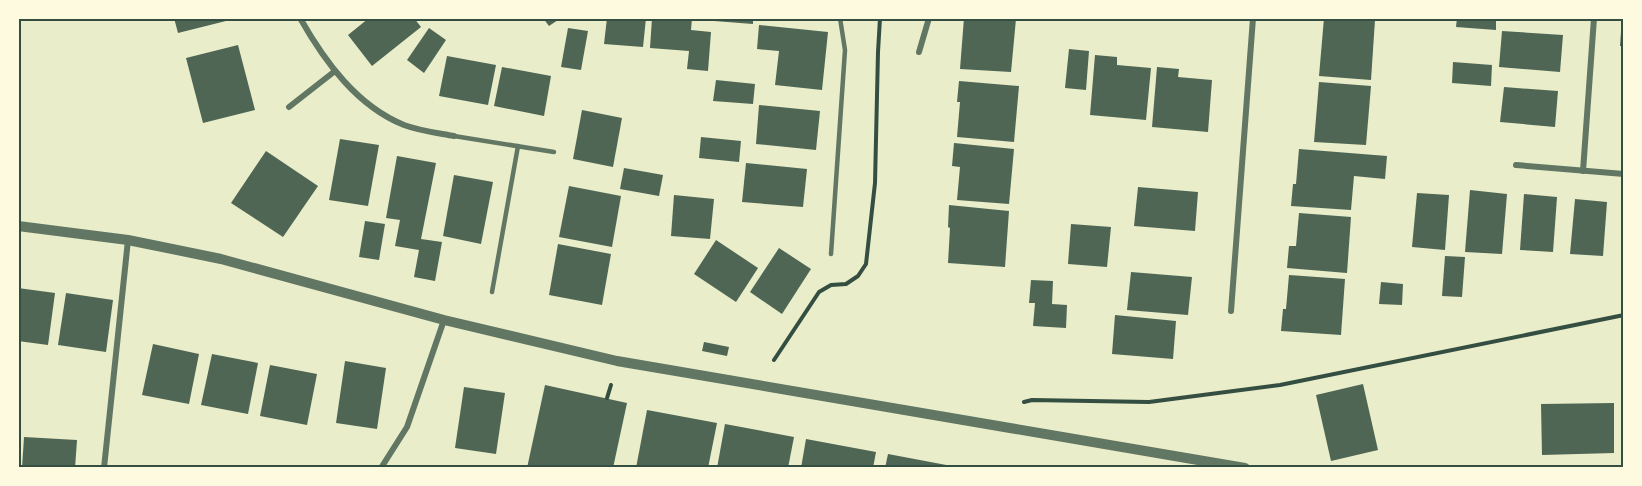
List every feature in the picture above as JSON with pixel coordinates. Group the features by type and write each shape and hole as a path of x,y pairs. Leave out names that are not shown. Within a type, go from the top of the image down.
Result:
{"street":[{"path":"300,18 315,44 335,71 360,98 381,114 407,126 454,136"},
{"path":"919,52 929,18"},
{"path":"1231,311 1253,18"},
{"path":"1583,171 1594,18"},
{"path":"288,107 335,71"},
{"path":"1516,165 1624,174"},
{"path":"18,226 128,240 221,259 444,321 617,361 1245,468"},
{"path":"104,468 128,240"},
{"path":"381,468 407,427 444,321"}],"lane":[{"path":"831,254 845,50 840,18"},
{"path":"454,136 554,152"},
{"path":"492,292 518,146"}],"path":[{"path":"1022,402 1032,400 1149,402 1280,386 1624,315"}],"building":[{"path":"174,18 230,18 230,20 178,33"},
{"path":"369,18 414,18 421,27 372,66 348,35"},
{"path":"543,18 561,18 549,26"},
{"path":"607,18 646,18 643,47 604,44"},
{"path":"652,18 692,18 691,30 711,32 708,71 687,69 689,51 650,48"},
{"path":"714,18 753,18 753,24 714,21"},
{"path":"964,18 1016,19 1011,72 960,69"},
{"path":"1324,18 1375,20 1371,80 1319,76"},
{"path":"1457,18 1496,18 1496,30 1456,27"},
{"path":"1622,18 1624,18 1624,46 1620,46"},
{"path":"759,25 828,32 822,90 775,85 779,51 757,49"},
{"path":"429,28 446,40 424,73 407,60"},
{"path":"568,28 588,31 581,70 561,67"},
{"path":"1502,31 1563,35 1560,72 1499,67"},
{"path":"238,45 255,110 203,123 186,58"},
{"path":"1069,49 1089,51 1086,90 1065,88"},
{"path":"1095,55 1117,57 1117,65 1151,68 1146,120 1090,115"},
{"path":"447,56 496,65 488,105 439,96"},
{"path":"1453,62 1492,65 1491,86 1452,83"},
{"path":"502,67 551,76 544,116 494,106"},
{"path":"1157,67 1179,69 1178,77 1212,80 1208,132 1152,127"},
{"path":"716,80 755,84 753,104 713,101"},
{"path":"959,81 1019,86 1014,142 957,137"},
{"path":"1319,82 1371,86 1366,145 1314,142"},
{"path":"1504,87 1558,91 1555,127 1500,122"},
{"path":"759,105 820,111 816,150 756,144"},
{"path":"582,110 622,118 613,167 573,159"},
{"path":"701,137 741,141 739,162 699,158"},
{"path":"340,139 379,145 368,206 329,200"},
{"path":"954,143 1014,149 1009,204 957,200 960,167 952,166"},
{"path":"1299,149 1387,156 1385,179 1354,176 1351,210 1291,206 1293,184 1296,184"},
{"path":"266,151 318,186 283,237 231,203"},
{"path":"397,156 436,163 421,239 442,242 435,281 414,277 419,250 395,246 400,220 386,218"},
{"path":"746,163 807,169 803,207 742,202"},
{"path":"624,168 663,175 659,196 620,189"},
{"path":"454,175 493,182 481,244 443,236"},
{"path":"569,186 621,196 612,247 559,237"},
{"path":"1138,187 1198,192 1195,231 1134,226"},
{"path":"1470,190 1507,194 1502,254 1465,252"},
{"path":"1417,193 1449,195 1445,250 1412,247"},
{"path":"1524,194 1557,197 1553,252 1520,250"},
{"path":"674,195 714,199 710,239 671,236"},
{"path":"1575,199 1607,202 1603,256 1570,254"},
{"path":"949,205 1009,211 1005,267 948,263"},
{"path":"1299,213 1351,217 1347,273 1287,268 1289,246 1296,246"},
{"path":"365,221 385,224 379,260 359,257"},
{"path":"1071,224 1111,227 1107,267 1068,264"},
{"path":"716,240 758,268 736,302 694,274"},
{"path":"558,244 611,254 602,305 549,295"},
{"path":"779,248 811,269 782,314 750,292"},
{"path":"1445,256 1465,257 1462,297 1442,296"},
{"path":"1131,272 1192,277 1188,315 1127,310"},
{"path":"1289,275 1345,279 1341,335 1281,331 1283,309 1286,309"},
{"path":"1031,280 1053,281 1052,304 1067,305 1066,328 1033,326 1035,303 1029,303"},
{"path":"1381,282 1403,284 1402,305 1379,304"},
{"path":"18,288 55,293 48,345 18,341"},
{"path":"66,293 113,300 106,352 58,345"},
{"path":"1115,315 1176,321 1173,359 1112,354"},
{"path":"704,342 729,347 727,356 702,351"},
{"path":"153,344 199,354 189,404 142,395"},
{"path":"212,354 258,363 248,414 201,405"},
{"path":"345,361 386,368 377,429 336,423"},
{"path":"270,365 317,374 307,425 260,416"},
{"path":"1363,384 1378,450 1331,461 1316,395"},
{"path":"545,385 627,403 613,468 527,468"},
{"path":"464,387 505,393 496,454 455,448"},
{"path":"1614,403 1614,453 1542,455 1541,404"},
{"path":"647,410 717,423 708,468 636,468"},
{"path":"725,424 794,437 788,468 717,468"},
{"path":"24,437 77,440 75,468 22,468"},
{"path":"806,439 876,452 873,468 801,468"},
{"path":"888,454 957,467 957,468 885,468"}]}
